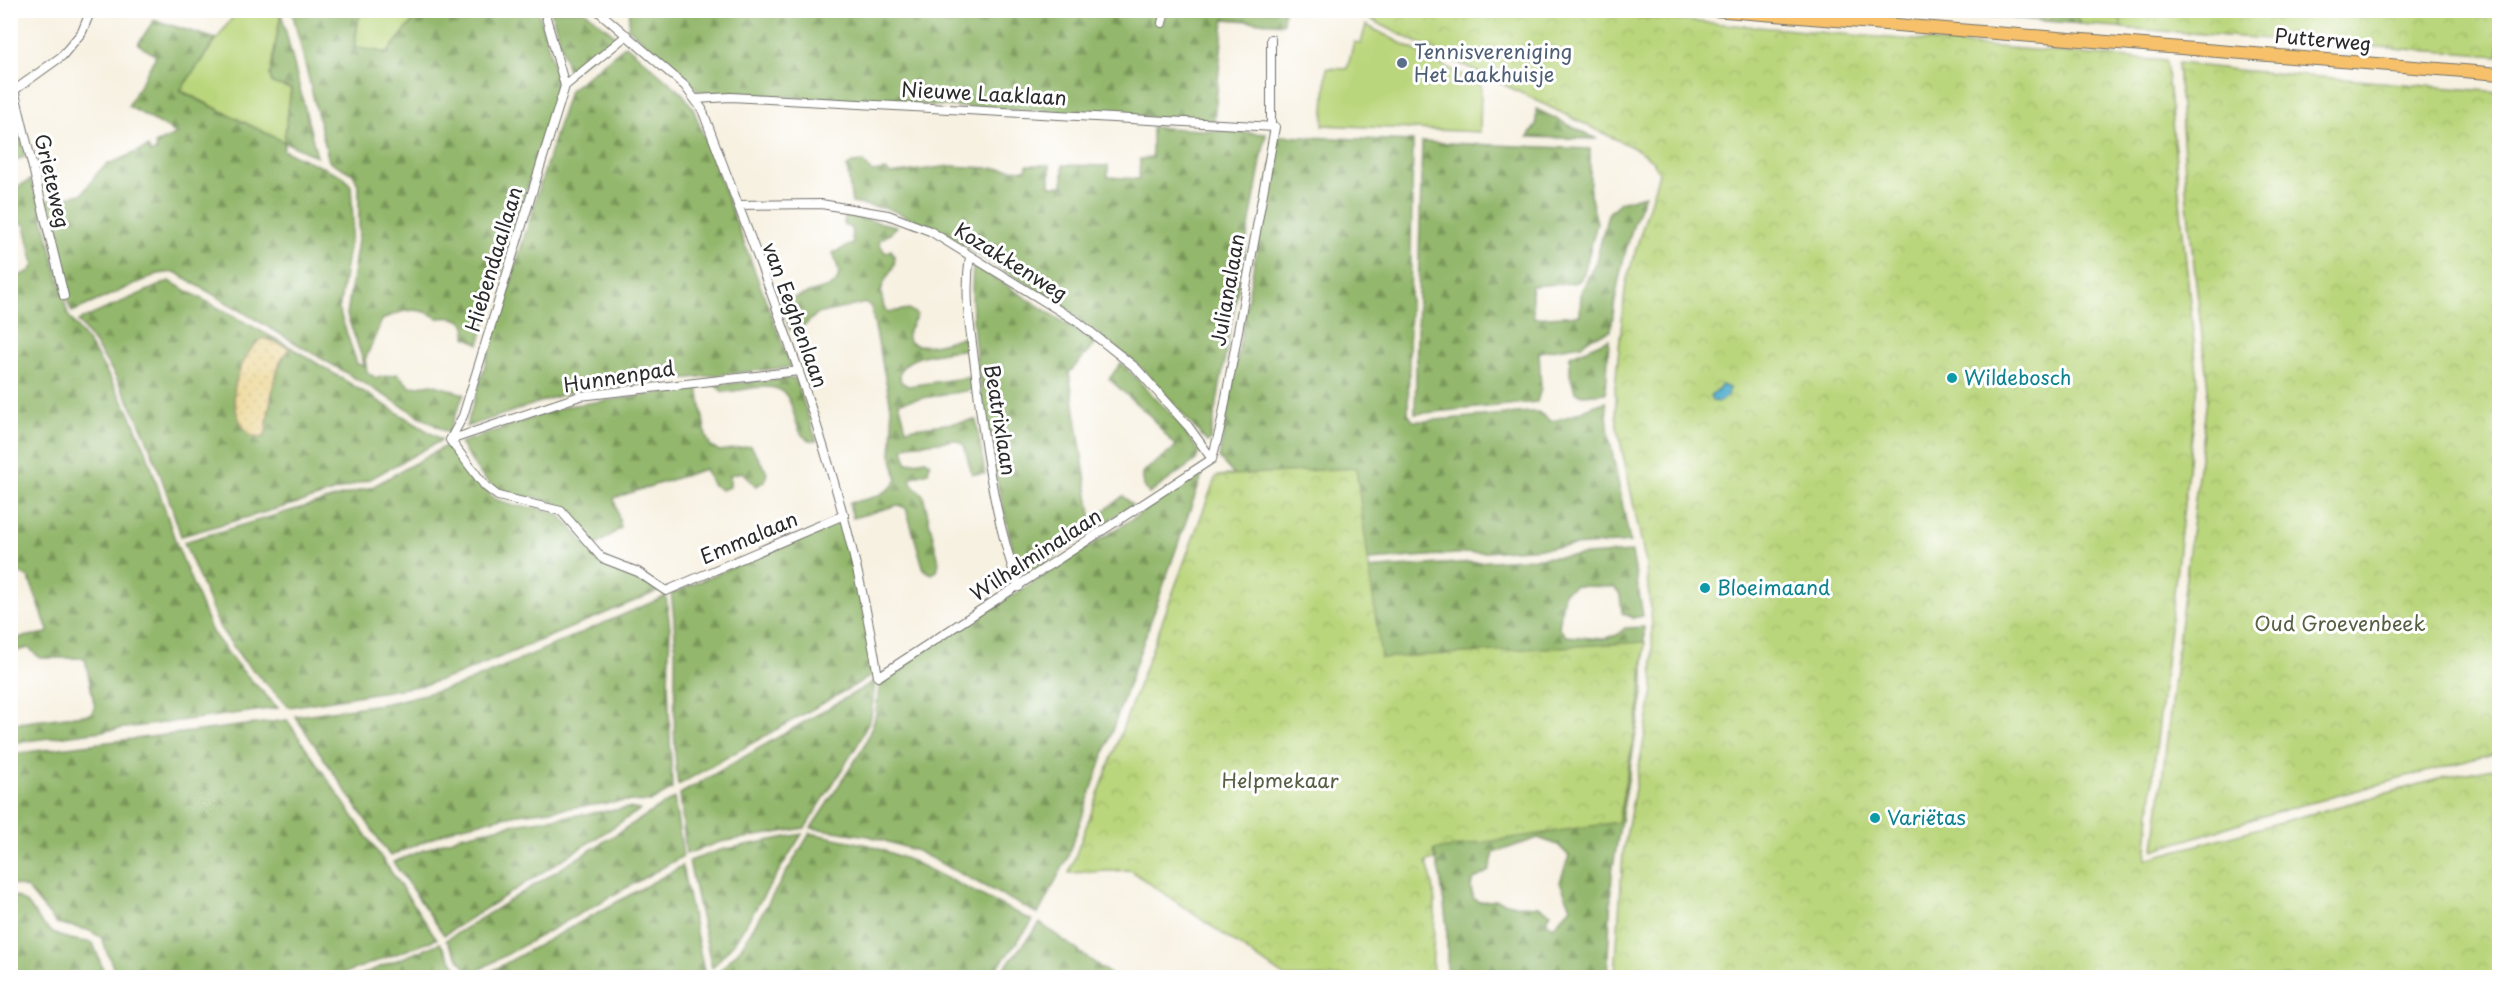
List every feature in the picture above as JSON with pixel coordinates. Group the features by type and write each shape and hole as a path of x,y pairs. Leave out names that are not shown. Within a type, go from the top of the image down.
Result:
{"main road":[{"name":"Putterweg","path":"1713,10 2499,74"}],"street":[{"path":"12,91 62,56 82,32 91,10"},
{"path":"544,10 565,86 627,35"},
{"name":"van Eeghenlaan","path":"597,10 696,99 799,371 844,515 869,621 878,677"},
{"path":"1162,23 1165,10"},
{"path":"1271,39 1273,126"},
{"name":"Grieteweg","path":"10,73 12,91 64,296"},
{"name":"Hiebendaallaan","path":"450,440 463,416 565,86"},
{"name":"Nieuwe Laaklaan","path":"696,99 731,97 1273,126"},
{"name":"Julianalaan","path":"1212,459 1221,426 1273,126"},
{"name":"Kozakkenweg","path":"738,205 821,204 888,215 930,231 1078,322 1136,368 1188,426 1212,459"},
{"name":"Beatrixlaan","path":"970,256 965,285 979,401 994,489 1018,586"},
{"name":"Hunnenpad","path":"450,440 580,396 799,371"},
{"name":"Emmalaan","path":"450,440 484,486 498,496 561,511 602,558 638,572 666,591 844,515"},
{"name":"Wilhelminalaan","path":"878,677 1212,459"}],"green space":[{"path":"630,10 1158,10 1155,23 1163,24 1166,11 1284,11 1283,24 1224,19 1214,121 700,92 628,28"},
{"path":"237,11 281,12 270,76 272,83 291,89 284,142 180,90"},
{"path":"295,11 360,11 354,47 387,53 421,11 538,11 559,84 479,344 466,337 466,325 459,320 449,317 437,318 424,311 410,310 382,320 365,360 367,372 376,378 398,374 410,387 432,384 464,394 448,433 175,272 158,274 72,312 65,294 44,201 82,194 99,171 107,165 148,147 151,153 157,150 155,144 178,134 128,106 156,56 138,44 154,20 216,39 180,91 284,142 291,89 272,83 270,76 281,12 317,157 285,142 283,150 343,176 351,186 353,222 339,310 357,364 365,366 347,315 359,233 359,187 353,174 329,161 293,15"},
{"path":"360,11 421,11 387,53 354,48"},
{"path":"551,11 585,11 617,37 569,74"},
{"path":"1353,11 1567,11 2166,61 2198,383 2155,758 2146,859 2446,777 2499,767 2499,977 1615,977 1623,853 1653,691 1652,623 1645,559 1617,426 1615,386 1626,282 1659,173 1653,161 1638,150"},
{"path":"1923,11 2076,11 2080,24"},
{"path":"1936,11 2050,11 2051,20"},
{"path":"2076,11 2107,11 2106,17 2165,23 2165,31 2080,24"},
{"path":"2120,11 2499,11 2499,56 2121,28"},
{"path":"1366,25 1481,85 1480,132 1323,125 1327,68 1347,69 1354,42 1361,43"},
{"path":"626,45 683,94 693,108 791,367 567,393 466,427 569,91"},
{"name":"Oud Groevenbeek","path":"2178,63 2499,92 2500,752 2269,814 2154,850 2208,389 2187,202"},
{"path":"1536,109 1597,139 1528,137 1536,125"},
{"path":"11,113 16,116 25,157 11,161"},
{"path":"1152,127 1266,134 1210,440 1207,442 1144,370 1057,302 934,228 889,209 852,203 847,167 852,163 863,162 872,172 886,170 890,174 950,166 1026,170 1027,165 1050,165 1050,186 1063,186 1063,165 1108,166 1108,177 1139,179 1140,159 1152,158"},
{"path":"1277,136 1413,141 1408,414 1413,421 1424,421 1538,412 1551,421 1606,402 1609,436 1630,542 1298,565 1255,499 1219,458"},
{"path":"1422,142 1590,149 1590,194 1597,223 1584,273 1579,281 1572,283 1531,286 1534,318 1580,315 1581,292 1596,261 1608,214 1620,202 1645,195 1632,228 1623,262 1611,331 1593,337 1581,345 1539,352 1541,388 1537,402 1415,414"},
{"path":"30,180 39,202 68,315 96,354 129,412 146,451 176,543 212,632 238,666 278,708 11,743 10,724 91,714 95,708 85,658 40,658 29,648 11,652 11,639 47,633 48,630 29,578 10,568 10,310 16,308 18,303 12,279 30,271 34,265 25,225 19,222 11,225 11,191"},
{"path":"845,215 896,226 890,234 878,241 885,253 891,250 895,261 881,290 881,295 884,308 889,312 909,309 917,315 907,334 909,342 923,346 965,336 966,349 923,356 905,365 900,372 901,382 908,386 970,377 972,390 899,402 906,429 976,420 985,474 972,474 964,445 956,440 908,445 903,449 907,463 926,460 930,463 928,472 910,478 912,484 923,495 939,562 937,571 932,574 924,570 906,508 898,505 853,518 849,503 883,493 894,485 897,479 891,454 893,426 890,401 871,307 866,303 817,314 806,324 790,330 780,302 832,286 836,282 839,275 833,253 853,244 851,228 844,225"},
{"path":"973,264 1096,343 1069,373 1092,520 1123,496 1132,505 1022,578 1015,559 1000,494 981,395 974,327"},
{"path":"169,281 292,348 442,440 370,479 315,498 181,536 140,423 113,372 78,321","holes":["257,341 290,348 284,355 276,376 265,436 243,426 236,402 237,382 244,363"]},
{"path":"1609,339 1606,393 1583,395 1575,392 1570,375 1570,356"},
{"path":"1121,363 1175,418 1199,452 1196,460 1149,494 1144,486 1142,473 1176,447 1150,416 1109,379"},
{"path":"795,378 817,441 808,440 802,435 789,401 778,389 758,387 723,392 715,385"},
{"path":"698,388 706,436 711,447 720,451 751,446 767,472 765,481 756,486 742,472 730,475 730,487 721,490 712,484 705,469 614,498 621,528 595,546 564,508 553,502 512,495 495,488 481,475 460,443 567,406"},
{"path":"449,444 468,473 495,499 514,506 538,508 559,514 599,560 638,575 661,590 457,675 424,685 289,707 243,660 220,628 184,542 372,487"},
{"name":"Helpmekaar","path":"1356,468 1381,658 1645,642 1639,709 1618,822 1433,850 1435,860 1426,862 1431,876 1435,905 1433,977 1285,977 1130,870 1069,873 1216,476"},
{"path":"1204,470 1067,859 1038,914 917,851 869,836 811,828 864,747 875,718 880,679 1120,527"},
{"path":"842,519 866,623 873,675 678,785 675,737 675,641 671,594"},
{"path":"1632,552 1643,616 1633,618 1622,613 1620,595 1614,587 1575,586 1564,592 1559,628 1566,636 1603,639 1617,635 1625,628 1644,627 1644,688 1612,872 1607,977 1447,977 1447,927 1440,876 1428,828 1300,573","holes":["1538,838 1558,845 1569,856 1560,882 1571,907 1553,927 1546,921 1551,913 1538,906 1515,905 1496,900 1479,902 1474,899 1472,883 1489,871 1494,853"]},
{"path":"666,596 670,629 668,683 672,789 650,802 627,801 518,814 458,827 390,856 295,716 388,703 461,685"},
{"path":"875,681 871,717 858,744 805,828 720,842 686,854 680,794"},
{"path":"287,720 437,939 334,977 117,977 101,937 88,930 56,923 27,888 11,884 11,754"},
{"path":"674,798 683,856 470,975 446,940"},
{"path":"628,808 640,810 444,935 393,862 460,836 520,823"},
{"path":"810,833 869,845 912,861 1033,921 990,977 714,977 741,948"},
{"path":"802,834 734,943 712,968 689,861 721,850"},
{"path":"682,866 704,971 695,977 481,977"},
{"path":"11,895 25,902 43,924 58,935 93,943 106,977 11,977"},
{"path":"1040,923 1114,977 997,977"},
{"path":"440,943 463,977 355,977"}],"sand":[{"path":"263,338 290,348 279,365 265,436 258,438 252,436 242,425 234,395 236,380 247,355"}],"water":[{"path":"1722,385 1729,388 1728,396 1719,402 1712,401 1710,397"}],"place":[{"name":"Tennisvereniging Het Laakhuisje","path":"1402,63"},
{"name":"Wildebosch","path":"1952,378"},
{"name":"Bloeimaand","path":"1705,588"},
{"name":"Variëtas","path":"1875,818"}]}
